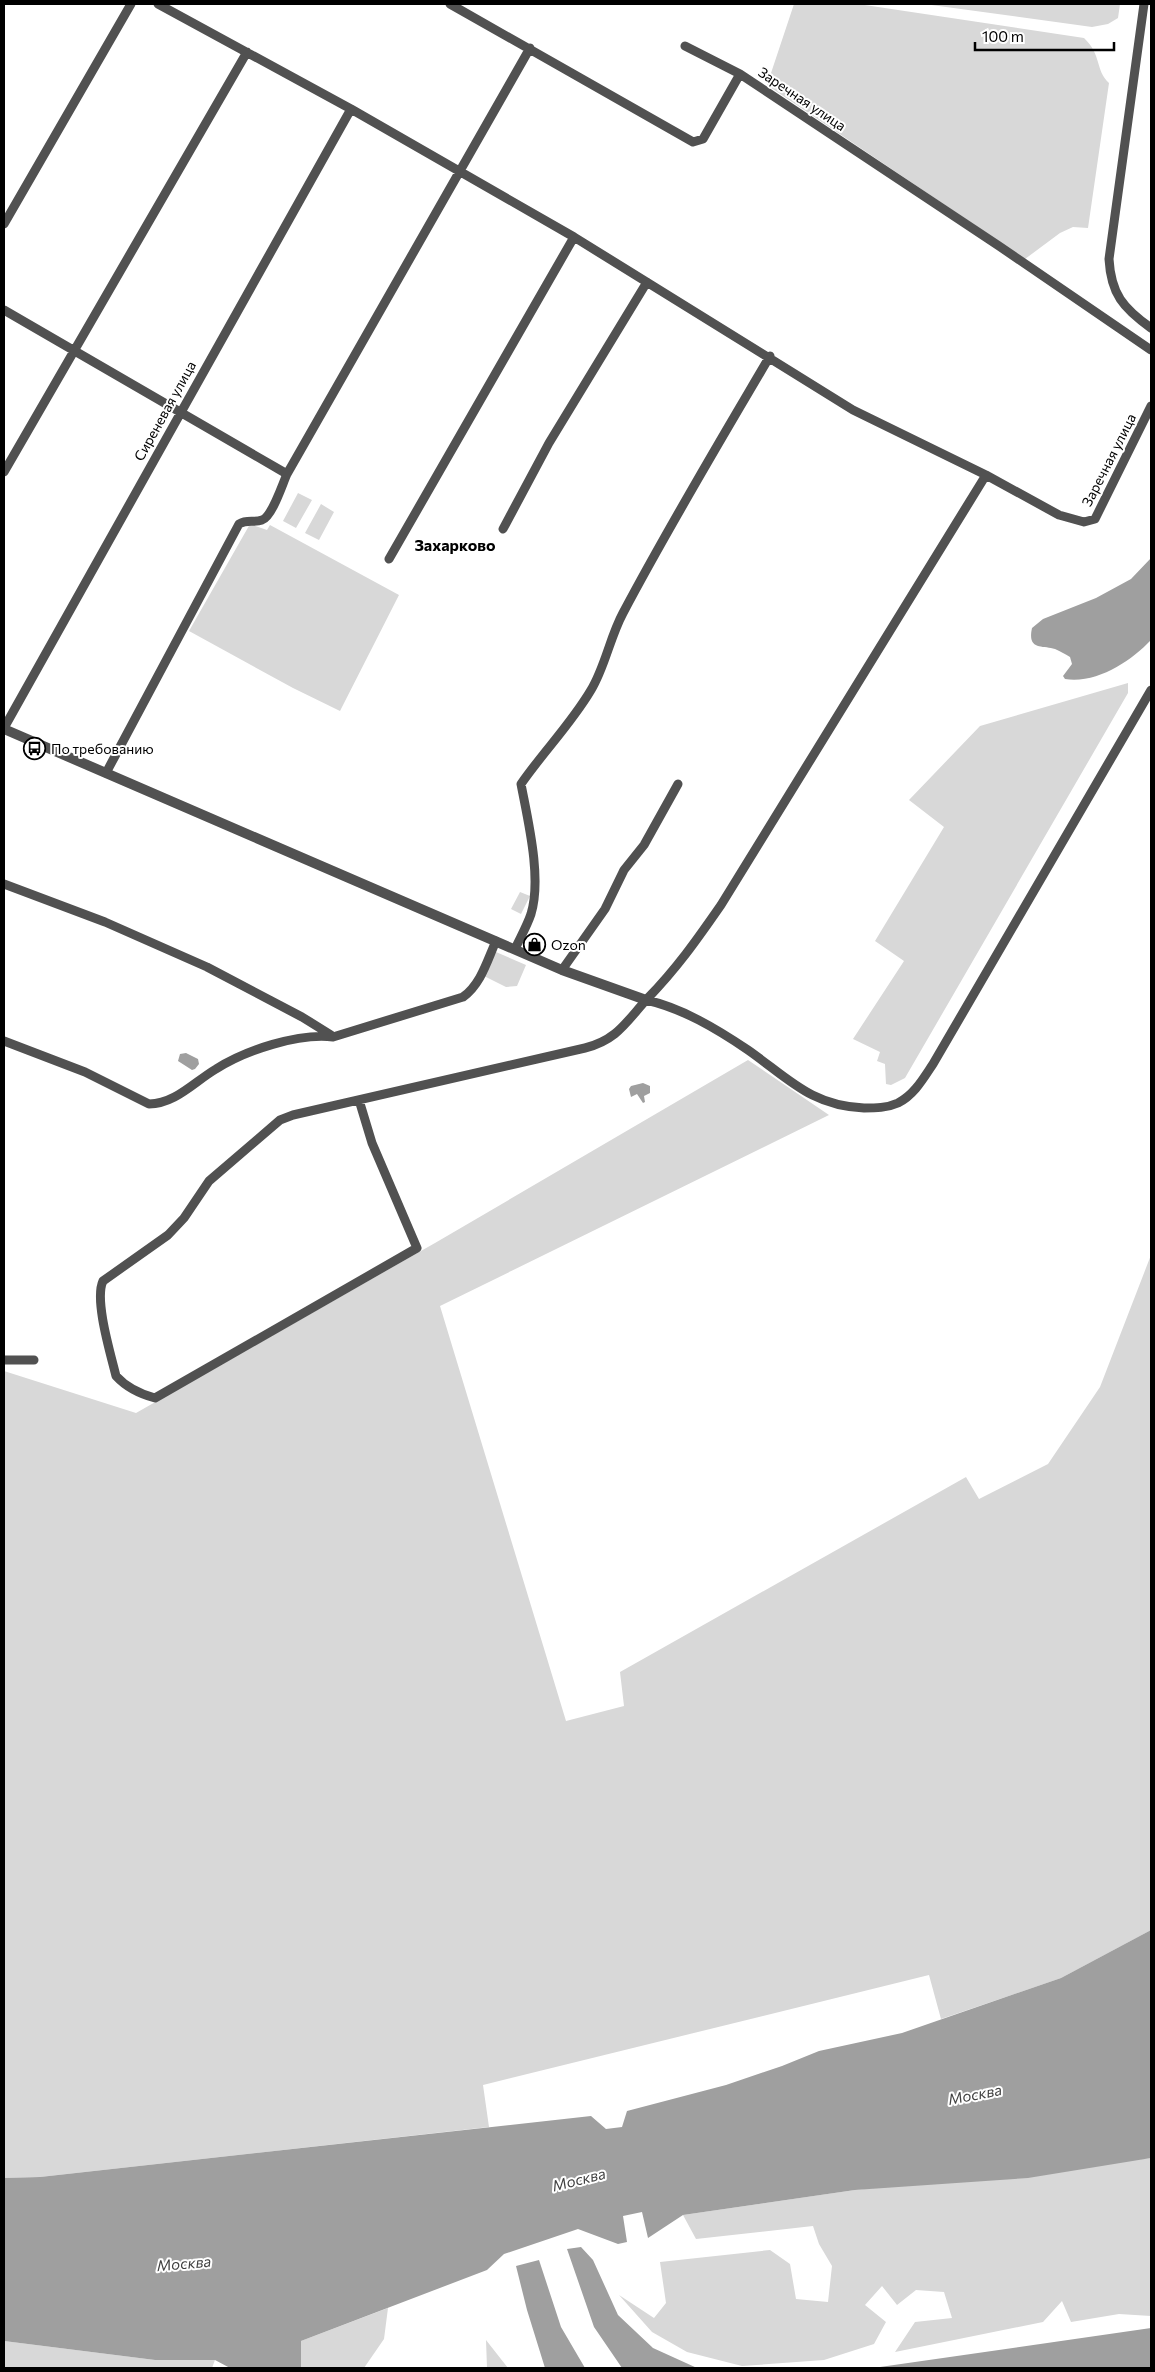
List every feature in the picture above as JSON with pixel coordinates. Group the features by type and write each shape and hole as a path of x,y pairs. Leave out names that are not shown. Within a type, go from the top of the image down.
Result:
{"street":[{"path":"4,224 131,4"},
{"name":"Заречная улица","path":"158,4 169,6 574,237 770,356 853,410 986,475 1059,515 1084,522 1095,518 1151,406"},
{"name":"Заречная улица","path":"450,4 693,142 703,139 740,74 999,246 1151,350"},
{"path":"1144,4 1109,259 1110,276 1118,297 1134,315 1151,328"},
{"path":"686,46 740,74"},
{"path":"106,773 239,524 244,521 260,522 268,517 287,474 530,48"},
{"path":"4,472 247,52"},
{"name":"Сиреневая улица","path":"4,728 351,109"},
{"path":"389,559 574,237"},
{"path":"503,529 549,443 647,282"},
{"path":"4,310 73,352 180,411 287,474"},
{"path":"515,949 531,915 534,901 534,844 521,784 537,761 566,727 592,688 622,615 770,356"},
{"path":"359,1100 372,1143 417,1248 155,1398 143,1395 122,1383 116,1376 103,1317 100,1287 103,1281 168,1235 184,1218 210,1181 280,1120 359,1100 601,1044 620,1030 685,958 721,905 848,702 915,588 986,475"},
{"path":"4,728 562,970 646,1000 678,1009 747,1049 799,1088 823,1101 851,1107 884,1108 897,1103 918,1087 933,1064 1151,690"},
{"path":"562,970 605,909 624,870 641,850 678,784"},
{"path":"4,884 105,922 207,967 302,1017 333,1037"},
{"path":"4,1041 84,1072 149,1104 160,1104 170,1101 217,1068 242,1056 282,1042 316,1035 333,1037 463,997 472,991 481,976 496,941"},
{"path":"4,1360 34,1360"}],"shaded area":[{"path":"794,4 858,4 1084,38 1094,50 1102,73 1109,83 1088,228 1073,227 1060,233 1025,259 767,85"},
{"path":"924,4 1120,4 1118,18 1108,24 1092,27"},
{"path":"298,493 312,500 296,528 283,521"},
{"path":"321,504 334,512 319,540 305,533"},
{"path":"250,524 267,530 270,525 399,595 340,711 293,688 189,631"},
{"path":"1128,683 1128,693 905,1078 891,1085 886,1084 885,1064 877,1061 880,1052 853,1039 904,961 875,941 944,827 909,800 980,726"},
{"path":"520,892 530,896 521,914 511,909"},
{"path":"496,952 526,965 517,986 506,987 484,976"},
{"path":"748,1060 829,1115 440,1306 566,1721 624,1706 620,1672 966,1477 979,1499 1048,1464 1100,1387 1151,1255 1151,1930 1061,1978 941,2019 929,1975 483,2085 489,2127 40,2177 4,2178 4,1371 136,1413 435,1243"},
{"path":"1151,2158 1151,2316 1119,2314 1071,2322 1062,2301 1043,2322 895,2352 915,2322 952,2318 944,2292 916,2290 897,2305 882,2286 865,2305 886,2322 874,2344 824,2360 742,2366 687,2352 652,2332 619,2295 654,2318 666,2303 660,2262 770,2250 790,2264 796,2299 828,2302 832,2266 819,2244 813,2226 696,2239 683,2215 855,2190"},
{"path":"388,2308 384,2339 364,2368 301,2368 301,2341"},
{"path":"486,2340 508,2368 487,2368"},
{"path":"4,2341 155,2360 215,2360 212,2368 4,2368"}],"water":[{"path":"1151,558 1151,640 1134,656 1101,674 1077,680 1065,679 1063,676 1072,664 1070,657 1055,649 1034,644 1031,635 1032,628 1043,619 1096,598 1131,579"},
{"path":"186,1053 198,1059 199,1064 195,1069 192,1070 178,1061 180,1054"},
{"path":"643,1083 650,1086 650,1093 644,1096 645,1102 643,1103 637,1094 631,1097 629,1089 631,1086"},
{"name":"Москва","path":"1151,1930 1151,2158 1028,2178 855,2190 683,2215 648,2238 642,2212 623,2216 627,2242 618,2244 578,2229 504,2254 487,2270 301,2341 301,2368 230,2368 215,2360 155,2360 4,2341 4,2178 40,2177 591,2116 606,2129 622,2127 627,2111 726,2085 819,2051 902,2033 1061,1978"},
{"path":"581,2247 593,2260 618,2315 653,2348 697,2368 622,2368 594,2327 567,2249"},
{"path":"539,2260 561,2327 585,2368 545,2368 516,2266"},
{"path":"1151,2328 1151,2368 873,2368"}],"place":[{"name":"По требованию","path":"35,749"},
{"name":"Ozon","path":"535,945"}],"district":[{"name":"Захарково","path":"455,545"}]}
